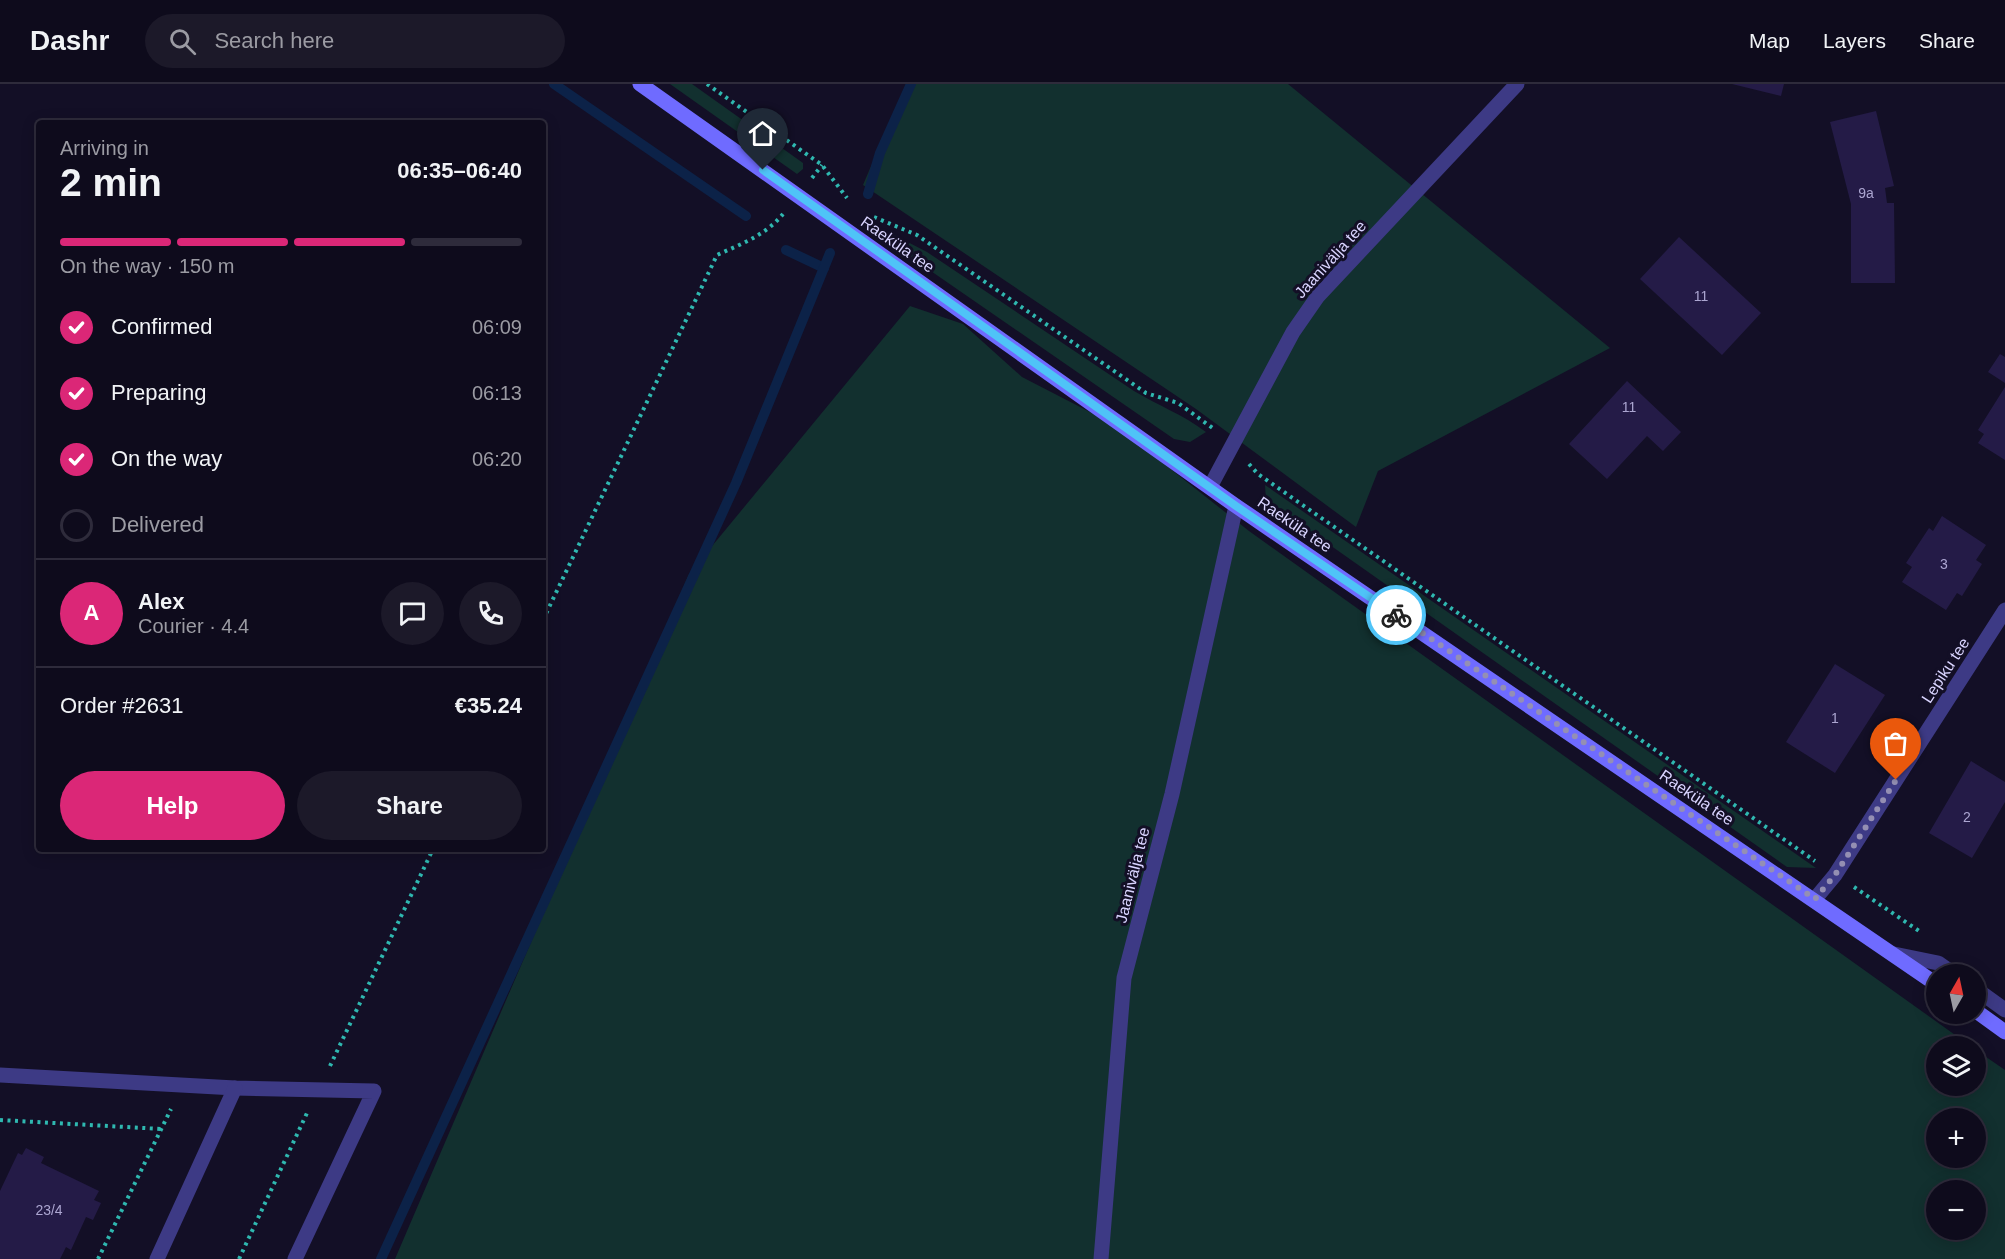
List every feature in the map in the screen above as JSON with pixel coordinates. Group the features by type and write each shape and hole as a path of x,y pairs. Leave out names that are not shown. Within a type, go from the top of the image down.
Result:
{"street":[{"name":"Raeküla tee","path":"640,84 1236,506 1926,977"},
{"name":"Jaanivälja tee","path":"1210,487 1293,332 1318,296 1517,84"},
{"name":"Jaanivälja tee","path":"1101,1259 1124,978 1172,794 1236,506"},
{"name":"Lepiku tee","path":"1815,899 1835,875 2005,610"},
{"path":"1894,954 1939,964"},
{"path":"1986,996 2005,1010"},
{"path":"1986,1018 2005,1032"},
{"path":"0,1075 236,1088 319,1088 374,1091 295,1259"},
{"path":"157,1259 236,1088"}],"path":[{"path":"707,84 822,165 848,200"},
{"path":"546,614 717,255 755,238 775,224 822,165"},
{"path":"866,214 917,235 1146,393 1178,403 1207,421 1258,474 1835,875 1931,939"},
{"path":"239,1259 432,852"},
{"path":"98,1259 183,1085"},
{"path":"0,1120 161,1129"}],"green space":[{"path":"670,84 692,84 803,163 803,169 797,174"},
{"path":"906,84 1288,84 1610,348 1378,471 1356,527 1196,409 863,185"},
{"path":"873,224 927,252 1134,391 1206,432 1190,442 1174,439 873,231"},
{"path":"910,306 963,324 1022,377 1115,425 1249,531 1926,1014 1926,1024 1940,1024 1957,1036 1926,1036 1926,1096 1986,1096 1986,1057 2005,1070 2005,1259 395,1259 689,574"},
{"path":"1265,485 1816,868 1787,867 1266,500"}],"building":[{"path":"1732,84 1784,84 1781,96"},
{"path":"1876,111 1894,186 1885,188 1887,203 1894,203 1895,283 1851,283 1851,204 1830,122"},
{"path":"1679,237 1761,313 1722,355 1640,279"},
{"path":"2000,354 2005,357 2005,383 1988,372"},
{"path":"1627,381 1681,432 1663,451 1647,436 1607,479 1569,444"},
{"path":"2005,387 2005,460 1978,443 1984,434 1978,430"},
{"path":"1942,516 1986,545 1976,560 1982,564 1962,596 1957,593 1946,610 1902,582 1912,567 1906,563 1929,528 1933,531"},
{"path":"1835,664 1885,695 1835,773 1786,742"},
{"path":"1971,761 2005,782 2005,802 1972,858 1929,833"},
{"path":"26,1148 44,1157 41,1163 99,1191 94,1200 101,1203 93,1220 86,1217 71,1250 66,1247 60,1259 0,1259 0,1191 18,1153 22,1155"}],"waterway":[{"path":"554,84 746,216"},
{"path":"868,194 880,153 911,84"},
{"path":"786,250 824,268"},
{"path":"381,1259 736,483 830,253"}],"way so far":[{"path":"1396,615 1815,899 1835,875 1896,780"}],"route":[{"path":"763,170 1236,506 1396,615"}]}
